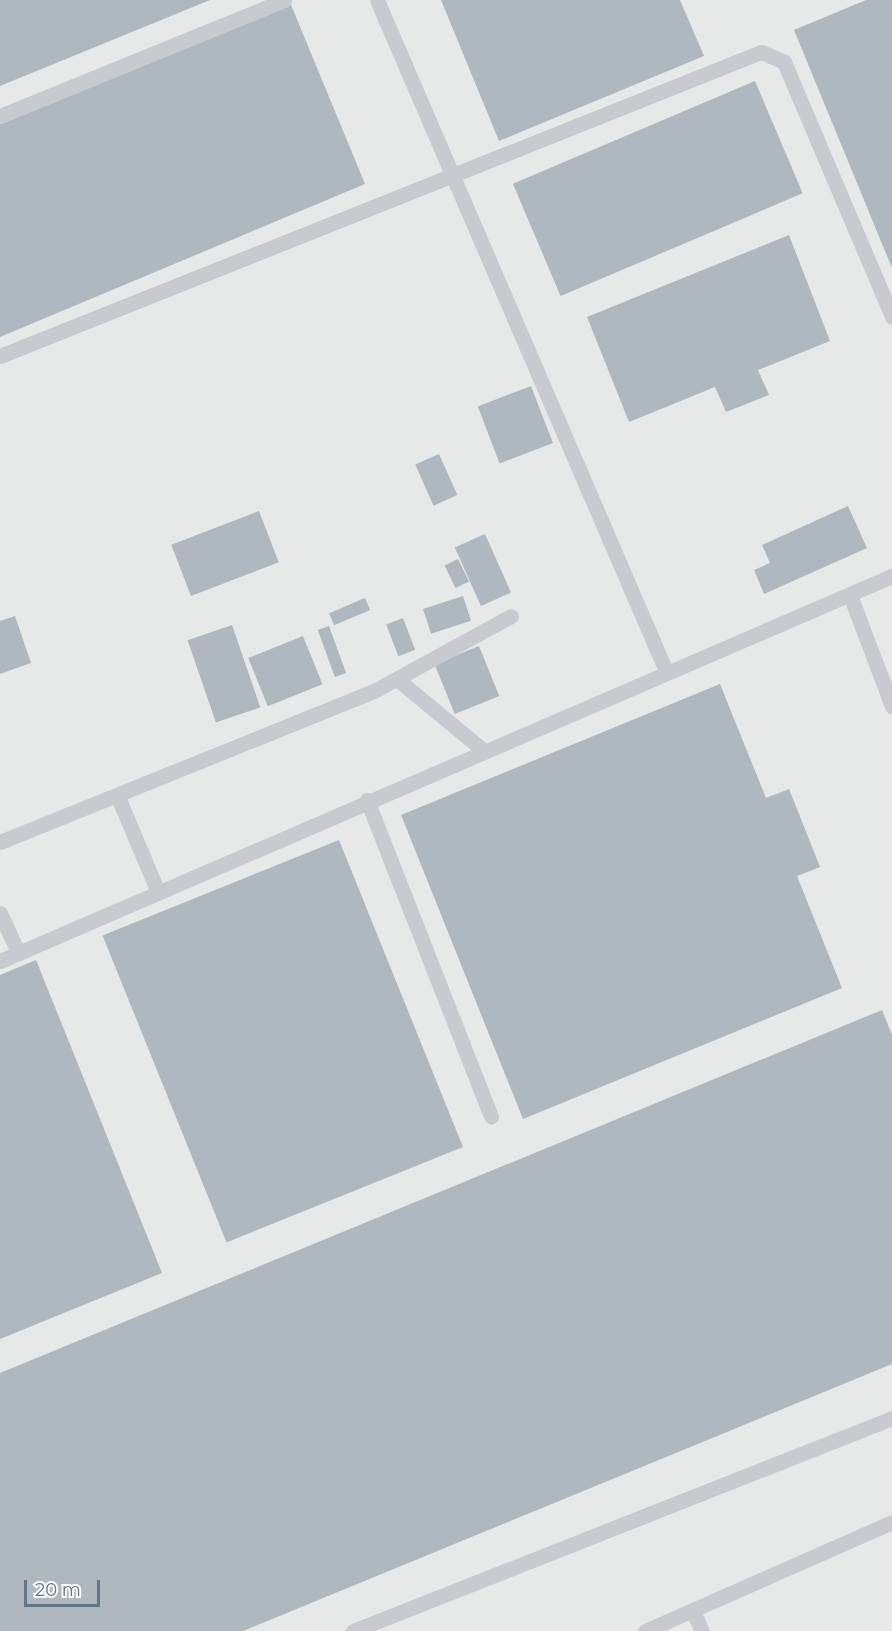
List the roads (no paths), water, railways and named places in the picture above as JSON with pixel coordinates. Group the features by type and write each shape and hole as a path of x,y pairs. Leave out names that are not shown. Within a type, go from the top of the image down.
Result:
{"lane":[{"path":"0,116 284,0"},
{"path":"377,0 666,671"},
{"path":"0,356 452,173 761,52 776,55 784,62 892,317"},
{"path":"0,960 666,671 892,576"},
{"path":"850,595 892,706"},
{"path":"0,842 118,797 397,679 511,616"},
{"path":"397,679 484,751"},
{"path":"118,797 158,892"},
{"path":"367,800 491,1116"},
{"path":"0,913 18,952"},
{"path":"353,1631 892,1418"},
{"path":"645,1631 892,1522"},
{"path":"693,1611 702,1631"}]}
